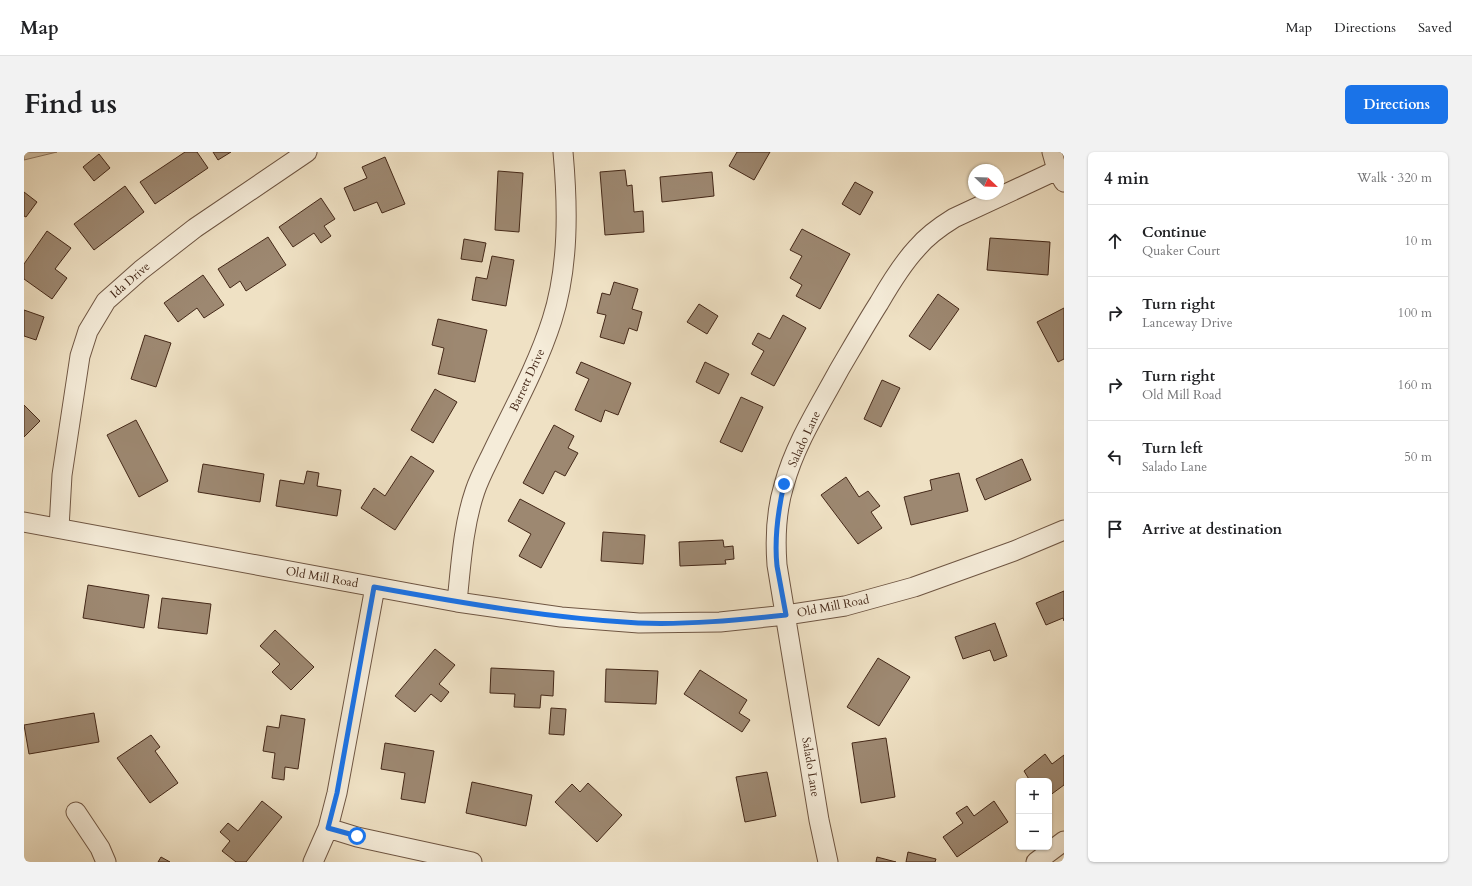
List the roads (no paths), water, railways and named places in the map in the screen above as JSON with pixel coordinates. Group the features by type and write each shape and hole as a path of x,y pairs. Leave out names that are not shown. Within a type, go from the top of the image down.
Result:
{"street":[{"name":"Ida Drive","path":"59,528 62,475 80,356 88,332 106,301 141,270 195,228 307,152"},
{"name":"Barrett Drive","path":"457,602 465,533 475,492 543,348 553,319 564,259 566,182 563,152"},
{"name":"Salado Lane","path":"828,862 819,820 777,565 776,548 779,507 784,484 808,427 867,321 890,283 917,247 941,226 954,218 1058,168"},
{"name":"Old Mill Road","path":"24,522 457,602 561,617 639,623 720,622 786,615 845,606 914,587 1014,551 1064,530"},
{"path":"313,862 328,828 337,793 374,587"},
{"path":"76,812 100,848 106,862"},
{"path":"328,828 472,862"},
{"path":"1036,862 1064,841"}]}
